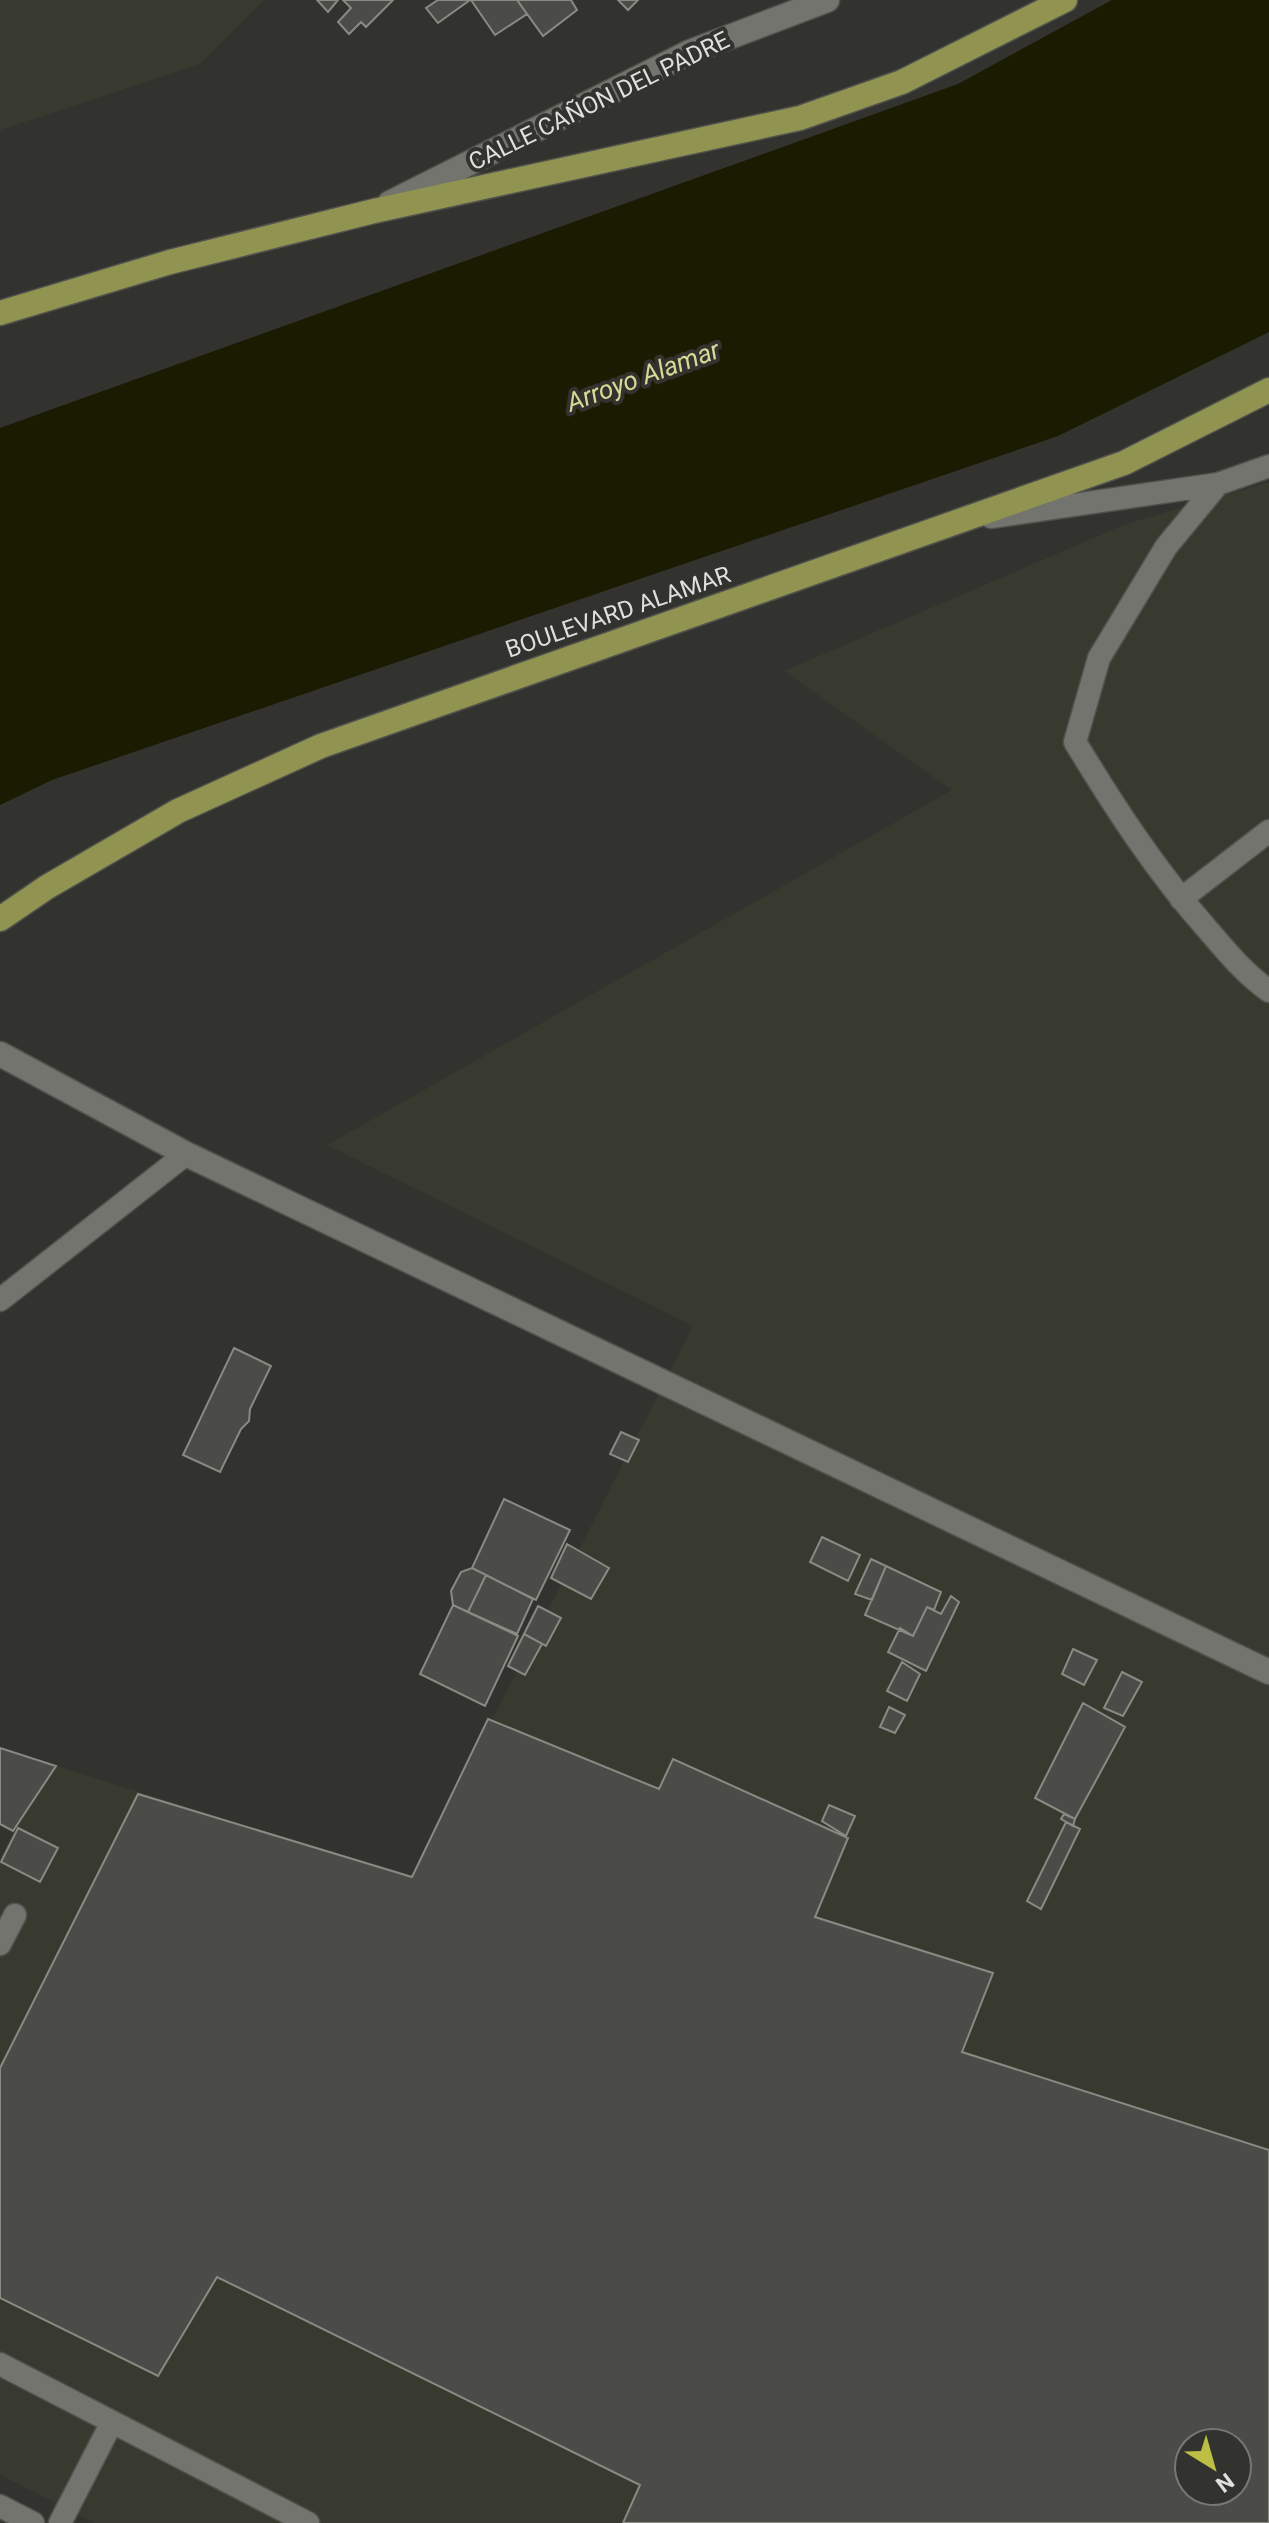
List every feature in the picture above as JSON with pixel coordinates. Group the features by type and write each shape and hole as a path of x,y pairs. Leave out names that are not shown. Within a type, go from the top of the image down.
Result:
{"highway":[{"path":"0,313 170,262 374,211 800,118 902,82 1065,0"},
{"name":"BOULEVARD ALAMAR","path":"0,919 47,887 178,811 321,746 1124,463 1269,390"}],"street":[{"name":"CALLE CAÑON DEL PADRE","path":"374,211 690,52 827,0"},
{"path":"0,1054 186,1154 1269,1672"}],"lane":[{"path":"962,521 1218,484 1269,466"},
{"path":"1218,484 1166,547 1099,658 1075,742 1129,831 1181,899 1249,977 1269,991"},
{"path":"1181,899 1269,831"},
{"path":"0,1300 186,1154"},
{"path":"0,1944 15,1915"},
{"path":"0,2364 308,2523"},
{"path":"60,2523 112,2422"},
{"path":"0,2506 33,2523"}],"shaded area":[{"path":"0,0 264,0 200,64 0,130"},
{"path":"1269,482 1269,2523 95,2523 0,2475 0,1859 13,1831 56,1766 412,1877 693,1326 327,1145 952,790 784,671 1126,524"}],"water":[{"name":"Arroyo Alamar","path":"1112,0 1269,0 1269,332 1058,436 52,780 0,805 0,428 958,84"}],"building":[{"path":"317,0 338,0 328,12"},
{"path":"343,0 393,0 366,27 361,22 349,34 338,22 351,8"},
{"path":"438,0 470,0 438,23 426,8"},
{"path":"471,0 517,0 527,14 495,35"},
{"path":"517,0 571,0 577,10 543,36"},
{"path":"618,0 638,0 628,10"},
{"path":"234,1348 271,1366 250,1409 249,1421 241,1429 220,1472 183,1455"},
{"path":"621,1432 639,1440 628,1462 610,1454"},
{"path":"504,1499 570,1530 536,1600 472,1568"},
{"path":"822,1537 860,1555 848,1581 810,1562"},
{"path":"567,1544 609,1568 591,1599 551,1578"},
{"path":"871,1559 886,1566 872,1600 855,1594"},
{"path":"886,1566 941,1592 934,1610 927,1607 913,1636 865,1615"},
{"path":"472,1568 486,1575 468,1612 453,1605 451,1591 461,1572"},
{"path":"486,1575 533,1599 517,1634 468,1612"},
{"path":"951,1596 959,1602 926,1671 888,1652 900,1628 913,1636 927,1607 941,1614"},
{"path":"453,1605 518,1636 485,1706 420,1674"},
{"path":"538,1606 561,1618 546,1646 524,1634"},
{"path":"524,1634 542,1644 525,1675 508,1666"},
{"path":"1073,1649 1097,1660 1084,1685 1062,1674"},
{"path":"902,1662 920,1674 907,1701 887,1691"},
{"path":"1122,1672 1142,1682 1123,1716 1104,1708"},
{"path":"1083,1703 1125,1727 1075,1819 1035,1798"},
{"path":"889,1707 905,1715 895,1733 880,1727"},
{"path":"488,1719 659,1789 673,1759 848,1838 815,1917 993,1973 962,2052 1269,2150 1269,2523 623,2523 640,2485 217,2277 158,2376 0,2298 0,2068 138,1794 412,1877"},
{"path":"0,1748 56,1766 13,1831 0,1824"},
{"path":"829,1805 855,1816 846,1836 822,1821"},
{"path":"1064,1814 1075,1819 1073,1826 1061,1819"},
{"path":"1066,1822 1080,1829 1041,1909 1027,1901"},
{"path":"18,1828 58,1848 40,1882 1,1862"}]}
